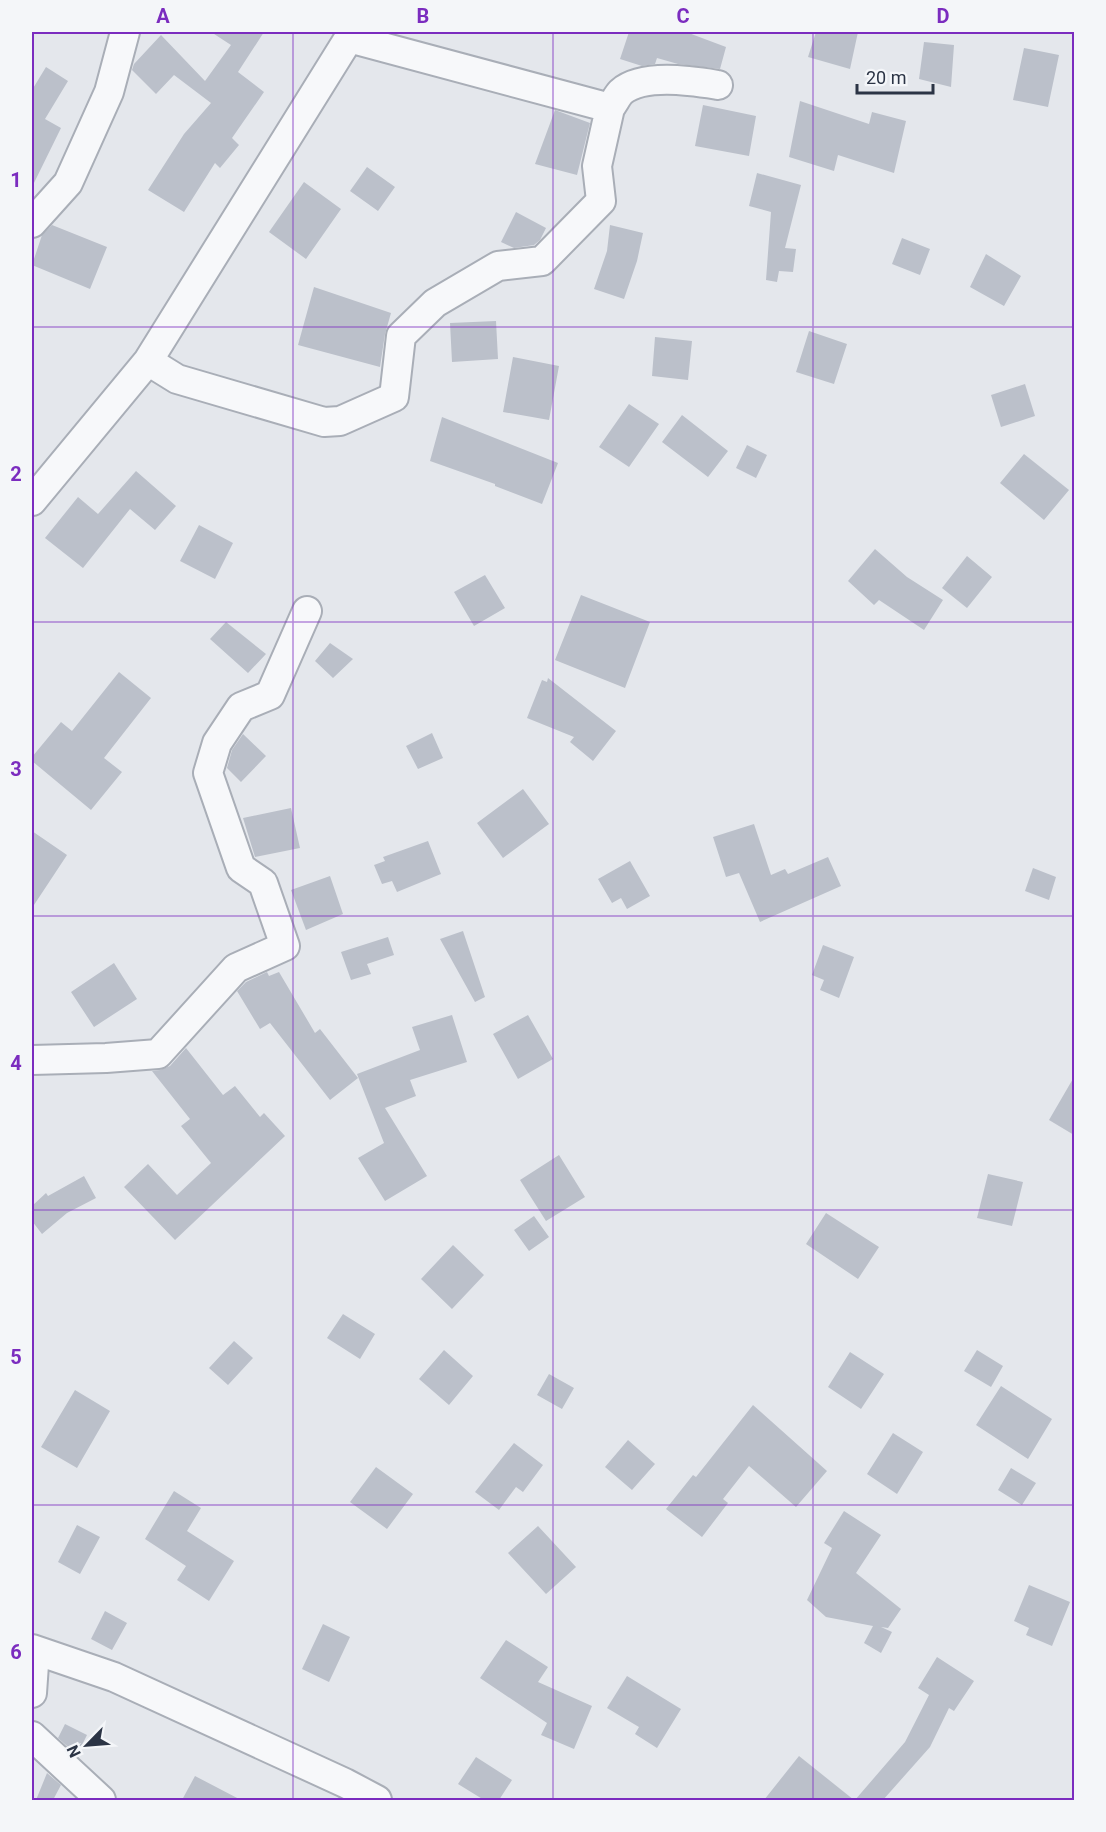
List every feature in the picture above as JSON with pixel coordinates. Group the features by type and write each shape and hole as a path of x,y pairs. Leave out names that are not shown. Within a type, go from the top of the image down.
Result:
{"street":[{"path":"32,223 68,183 109,92 125,32"},
{"path":"32,501 148,361 349,34 610,108"},
{"path":"148,361 177,379 324,422 340,421 394,397 401,336 435,303 498,266 542,261 601,201 597,166 610,108 622,92 645,82 682,79 718,85"},
{"path":"32,1060 158,1054 236,968 285,946 263,884 241,867 208,773 217,742 241,707 270,695 307,611"},
{"path":"32,1693 33,1650 114,1677 343,1792 377,1800"},
{"path":"32,1736 102,1800"}],"building":[{"path":"211,32 264,32 238,72 264,92 232,138 239,145 220,168 215,163 184,212 148,190 184,134 211,103 174,75 156,94 132,70 134,64 161,35 205,81 231,45"},
{"path":"629,32 686,32 726,47 720,69 678,64 657,58 655,64 642,66 620,59"},
{"path":"816,32 858,32 850,69 808,57"},
{"path":"924,42 954,45 951,87 919,79"},
{"path":"1024,48 1059,55 1048,107 1013,100"},
{"path":"46,67 68,81 45,119 61,128 32,187 32,90"},
{"path":"800,101 869,124 872,112 906,121 894,173 838,155 834,171 789,157"},
{"path":"703,105 756,116 749,156 695,146"},
{"path":"555,110 590,123 577,175 535,164"},
{"path":"367,167 395,187 378,211 350,191"},
{"path":"757,173 801,185 785,248 796,249 793,272 779,271 777,282 766,280 771,212 749,206"},
{"path":"304,182 341,209 306,259 269,232"},
{"path":"516,212 546,228 540,240 534,245 514,248 501,242"},
{"path":"52,225 107,247 90,289 32,265 42,235"},
{"path":"610,225 643,233 637,261 624,299 594,289 607,251"},
{"path":"902,238 930,249 920,275 892,264"},
{"path":"986,254 1021,276 1004,306 970,287"},
{"path":"314,287 391,313 380,367 298,345"},
{"path":"496,321 498,359 452,362 450,323"},
{"path":"809,331 847,344 834,384 796,372"},
{"path":"655,337 692,341 688,380 652,376"},
{"path":"513,357 559,366 549,420 503,412"},
{"path":"1025,384 1035,416 1001,427 991,395"},
{"path":"629,404 659,424 629,467 599,447"},
{"path":"682,415 728,451 708,477 662,442"},
{"path":"442,417 558,463 542,504 495,486 495,484 430,461"},
{"path":"747,445 767,455 756,478 736,468"},
{"path":"1024,454 1069,490 1044,520 1000,483"},
{"path":"136,471 176,506 155,530 130,509 83,568 45,538 78,497 98,514"},
{"path":"199,525 233,543 215,579 180,561"},
{"path":"875,549 907,577 943,600 924,630 879,600 874,605 848,581"},
{"path":"967,556 992,577 967,608 942,588"},
{"path":"485,575 505,608 474,626 454,592"},
{"path":"581,595 650,622 625,688 555,660"},
{"path":"226,622 266,654 248,673 210,639"},
{"path":"330,643 353,659 333,678 315,661"},
{"path":"119,672 151,698 104,758 122,772 91,810 32,761 32,757 61,722 72,731"},
{"path":"548,678 616,731 593,761 570,742 574,737 527,718 542,680 547,682"},
{"path":"432,733 443,758 418,769 406,746"},
{"path":"243,734 266,756 241,782 227,768 232,750"},
{"path":"523,789 549,824 503,858 477,823"},
{"path":"291,808 300,848 255,857 243,818"},
{"path":"754,824 771,875 785,869 788,874 828,857 841,886 760,922 739,873 726,877 713,837"},
{"path":"32,831 67,855 32,908"},
{"path":"428,841 441,874 397,892 392,881 382,884 374,865 385,861 383,857"},
{"path":"630,861 650,896 627,909 621,898 612,903 598,879"},
{"path":"1033,868 1056,877 1049,900 1025,891"},
{"path":"330,876 343,914 306,930 291,890"},
{"path":"463,931 485,997 475,1002 440,939"},
{"path":"388,937 394,955 367,964 371,974 351,980 341,952"},
{"path":"823,945 854,957 839,998 820,990 824,980 812,975"},
{"path":"114,963 137,999 94,1027 71,992"},
{"path":"267,972 269,976 279,972 315,1033 320,1029 358,1078 330,1100 270,1023 260,1029 237,991 246,982"},
{"path":"452,1015 467,1062 410,1080 416,1096 385,1108 427,1176 385,1201 358,1158 384,1143 357,1074 420,1050 412,1027"},
{"path":"528,1015 553,1059 518,1079 493,1034"},
{"path":"186,1048 223,1095 235,1086 260,1117 264,1113 285,1136 175,1240 124,1187 148,1164 177,1195 211,1163 181,1126 190,1119 152,1071 170,1066"},
{"path":"1074,1077 1074,1135 1049,1120"},
{"path":"559,1155 585,1197 546,1221 520,1180"},
{"path":"988,1174 1023,1182 1012,1226 977,1218"},
{"path":"84,1176 96,1198 67,1213 42,1234 32,1221 32,1206 46,1193 48,1196"},
{"path":"826,1213 879,1247 858,1279 806,1244"},
{"path":"534,1216 549,1237 529,1251 514,1230"},
{"path":"453,1245 484,1275 452,1309 421,1279"},
{"path":"343,1314 375,1334 360,1359 327,1338"},
{"path":"234,1341 253,1358 228,1385 209,1368"},
{"path":"444,1350 473,1376 449,1405 419,1379"},
{"path":"977,1350 1003,1366 991,1387 964,1371"},
{"path":"850,1352 884,1374 861,1409 828,1387"},
{"path":"549,1374 574,1388 562,1409 537,1395"},
{"path":"1001,1386 1052,1419 1028,1459 976,1425"},
{"path":"75,1390 110,1411 77,1468 41,1447"},
{"path":"753,1405 827,1471 796,1507 749,1466 723,1499 728,1503 702,1537 666,1509 693,1475 696,1477"},
{"path":"893,1433 923,1452 897,1494 867,1474"},
{"path":"628,1440 655,1464 632,1490 605,1467"},
{"path":"514,1443 543,1465 523,1492 516,1487 499,1510 475,1492"},
{"path":"376,1467 413,1494 387,1529 350,1502"},
{"path":"1011,1468 1036,1483 1022,1505 998,1490"},
{"path":"174,1491 201,1508 187,1531 234,1561 209,1601 177,1580 186,1566 145,1539"},
{"path":"844,1511 881,1535 856,1573 901,1609 888,1628 881,1627 892,1632 881,1653 864,1643 873,1626 826,1617 807,1600 832,1548 824,1543"},
{"path":"77,1525 100,1537 80,1574 58,1562"},
{"path":"538,1526 576,1567 546,1594 508,1553"},
{"path":"1029,1585 1070,1602 1052,1646 1026,1635 1029,1628 1014,1621"},
{"path":"105,1611 127,1623 112,1650 91,1639"},
{"path":"323,1624 350,1637 329,1682 302,1669"},
{"path":"506,1640 548,1667 538,1682 592,1706 574,1749 541,1735 547,1723 480,1678"},
{"path":"937,1657 974,1681 954,1711 949,1708 930,1747 883,1800 855,1800 905,1742 929,1695 918,1688"},
{"path":"627,1676 681,1709 657,1748 635,1734 639,1727 607,1708"},
{"path":"65,1724 87,1735 77,1755 58,1738"},
{"path":"799,1756 854,1800 764,1800"},
{"path":"476,1757 512,1780 499,1800 484,1800 458,1784"},
{"path":"47,1773 61,1785 53,1800 36,1800"},
{"path":"195,1776 241,1800 182,1800"}]}
